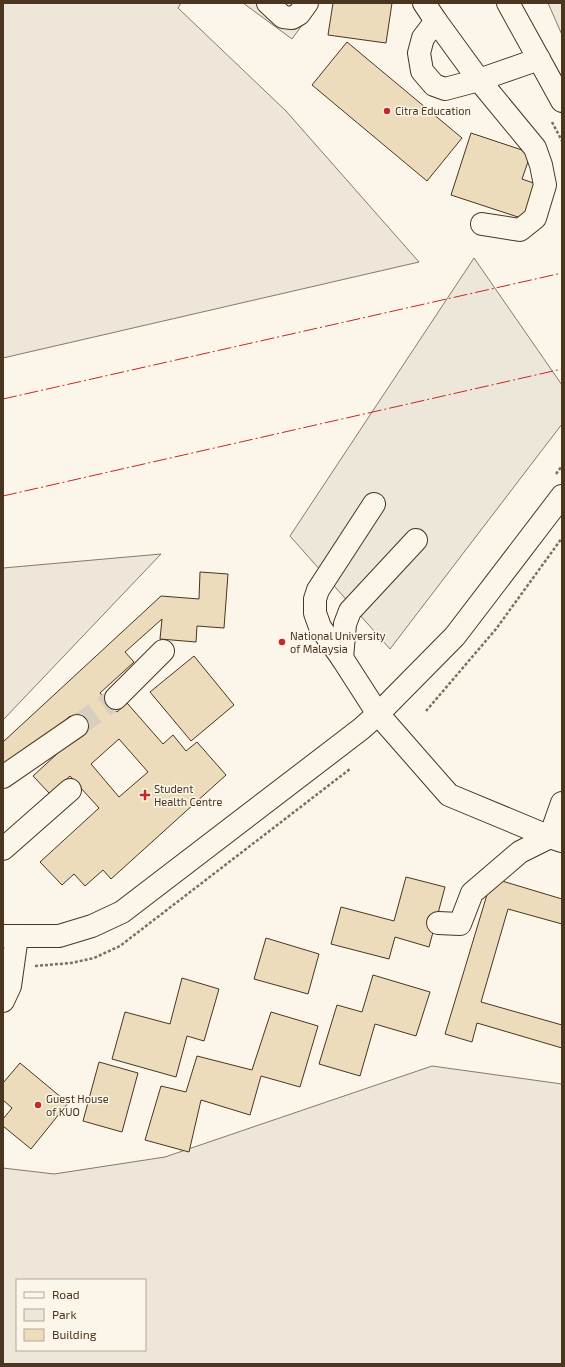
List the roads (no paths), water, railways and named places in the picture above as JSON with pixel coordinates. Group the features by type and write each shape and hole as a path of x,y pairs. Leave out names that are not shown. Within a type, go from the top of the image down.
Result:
{"street":[{"path":"268,3 283,16 292,18 299,14 307,3"},
{"path":"424,3 479,80 534,148 541,165 546,184 535,218 520,230 482,224"},
{"path":"508,3 562,101"},
{"path":"436,21 423,38 419,53 422,71 434,86 445,89 479,80 539,59"},
{"path":"3,1001 10,986 10,936 59,936 92,926 122,912 361,729 378,714 455,636 558,487"},
{"path":"374,504 318,590 315,613 320,627 378,714 450,795 556,839"},
{"path":"342,658 345,624 350,611 416,540"},
{"path":"116,698 163,651"},
{"path":"3,777 77,726"},
{"path":"3,849 70,790"},
{"path":"556,839 562,804"},
{"path":"438,923 460,924 472,893 520,852 556,839"}],"tunnel":[{"path":"77,726 116,698"}],"place":[{"name":"Citra Education","path":"387,111"},
{"name":"National University of Malaysia","path":"282,642"},
{"name":"Student Health Centre","path":"145,795"},
{"name":"Guest House of KUO","path":"38,1105"}]}
